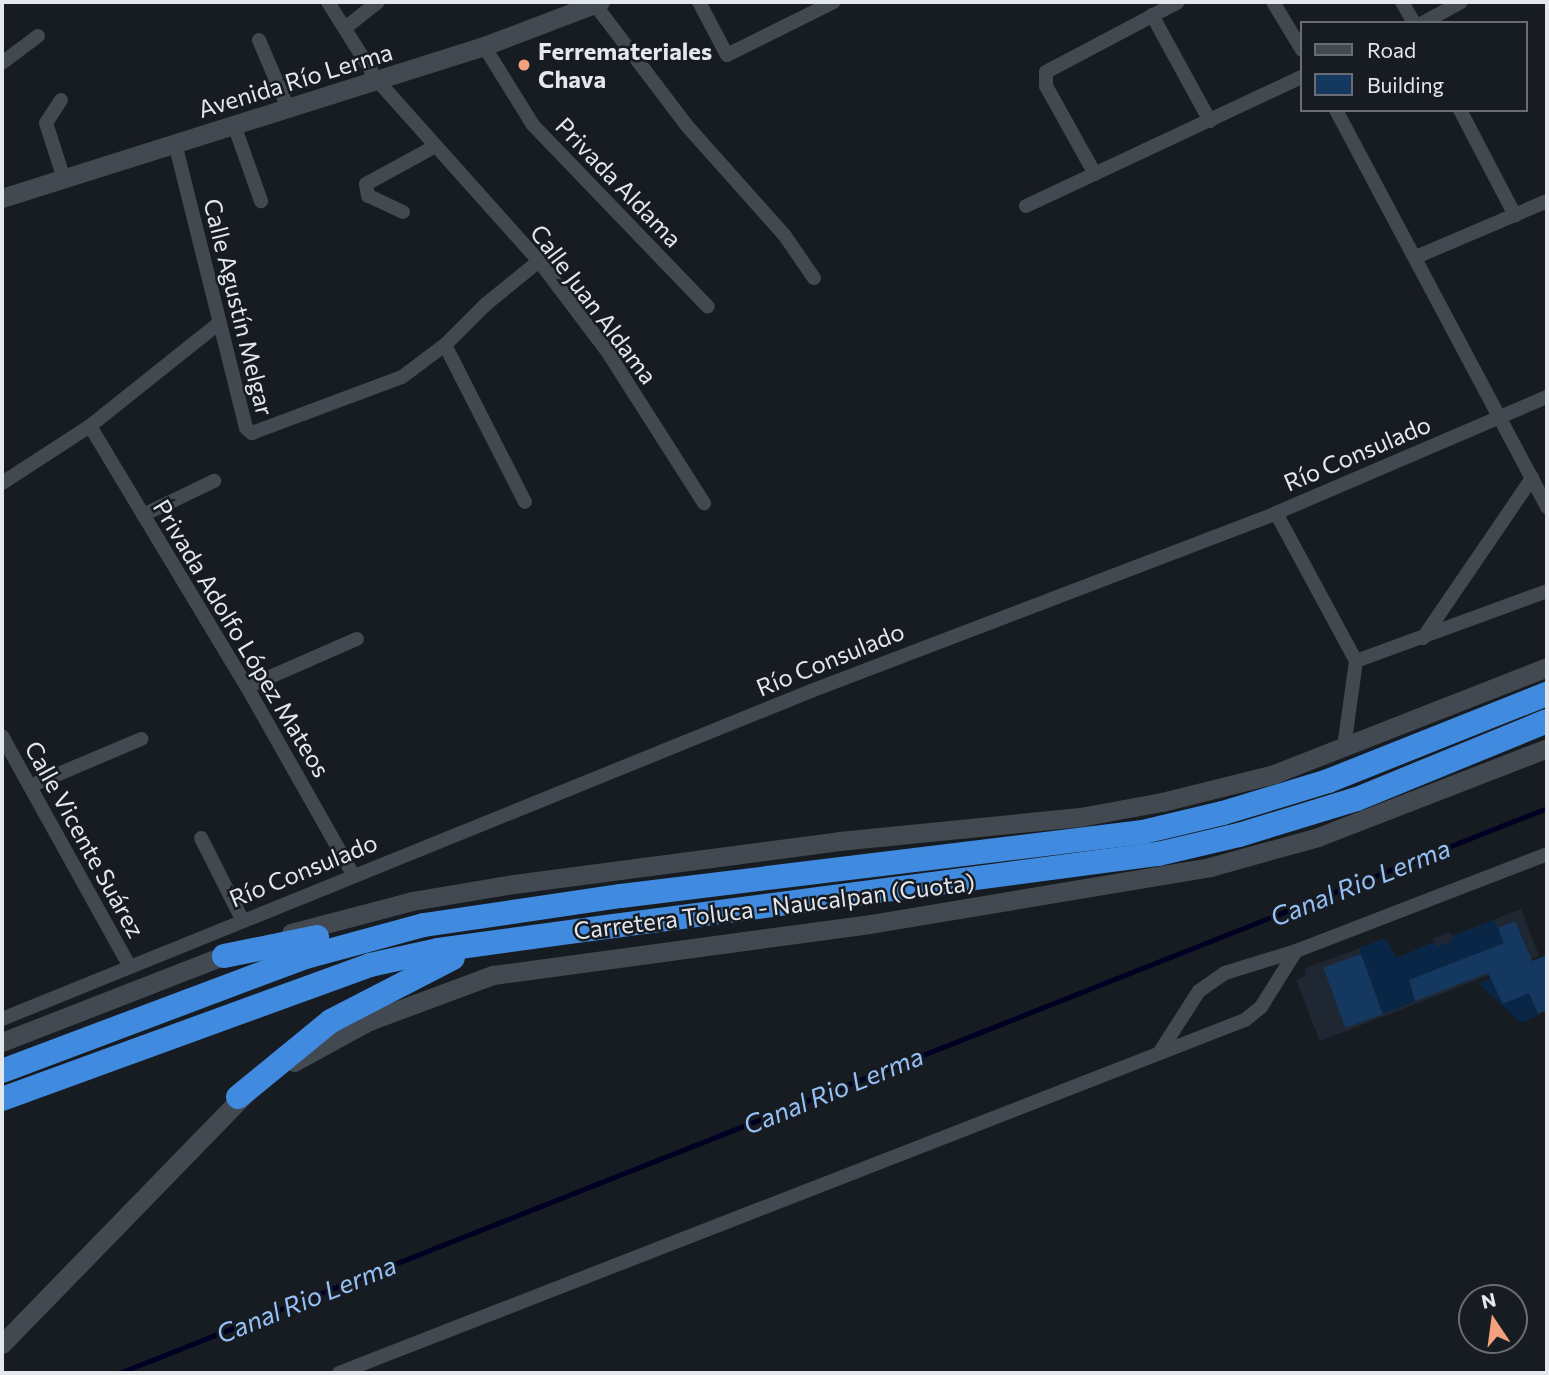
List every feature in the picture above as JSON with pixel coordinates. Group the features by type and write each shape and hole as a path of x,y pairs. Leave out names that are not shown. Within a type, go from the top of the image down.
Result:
{"highway":[{"name":"Carretera Toluca - Naucalpan (Cuota)","path":"2,1071 306,957 424,925 510,911 1143,832 1223,813 1328,780 1547,694"},
{"name":"Carretera Toluca - Naucalpan (Cuota)","path":"2,1099 370,965 481,946 1158,854 1250,832 1357,799 1547,721"},
{"path":"224,956 453,907 510,911"},
{"path":"238,1097 331,1021 481,946"}],"street":[{"name":"Calle Juan Aldama","path":"328,2 377,80 434,147 539,261 609,354 704,503"},
{"path":"345,28 378,2"},
{"path":"596,2 688,127 785,236 814,278"},
{"name":"Avenida Río Lerma","path":"2,198 484,46 596,2"},
{"path":"699,2 727,55 834,2"},
{"path":"1095,174 1046,86 1046,72 1178,2"},
{"path":"1273,2 1300,47"},
{"path":"1402,2 1413,21"},
{"path":"1427,21 1461,2"},
{"path":"1152,15 1210,121"},
{"path":"2,63 38,36"},
{"path":"259,40 287,106"},
{"name":"Privada Aldama","path":"484,46 533,125 708,307"},
{"path":"1026,206 1300,78"},
{"path":"61,100 46,123 64,179"},
{"path":"1337,112 1547,507"},
{"path":"1461,112 1515,215"},
{"path":"234,125 261,201"},
{"name":"Calle Agustín Melgar","path":"175,143 218,324 246,428 252,433 371,392 402,377 445,345 485,305 539,261"},
{"path":"403,212 368,196 366,184 434,147"},
{"path":"1416,257 1547,201"},
{"path":"2,483 90,426 218,324"},
{"path":"445,345 525,502"},
{"name":"Río Consulado","path":"2,1019 353,874 943,639 1276,513 1547,397"},
{"name":"Privada Adolfo López Mateos","path":"90,426 247,687 353,874"},
{"path":"1423,638 1531,478"},
{"path":"143,515 214,481"},
{"path":"1276,513 1356,661 1344,748"},
{"path":"1356,661 1547,591"},
{"path":"247,687 357,639"},
{"path":"2,1042 224,956 348,916 488,888 839,841 1080,817 1162,802 1274,774 1547,667"},
{"name":"Calle Vicente Suárez","path":"2,736 129,965"},
{"path":"30,786 141,739"},
{"path":"2,1344 238,1097 369,1021 493,975 883,922 1210,867 1318,837 1547,748"},
{"path":"201,838 242,919"},
{"path":"1161,1050 1212,980 1296,951 1547,855"},
{"path":"339,1373 1254,1015 1296,951"}],"shaded area":[{"path":"1521,909 1539,956 1320,1041 1296,980 1306,976 1304,969 1386,938 1396,958 1434,942 1433,938 1450,932 1452,936"},
{"path":"1494,920 1504,943 1409,980 1415,1001 1383,1014 1359,948 1386,938 1396,958 1434,942 1436,947 1453,941 1452,936"},
{"path":"1490,978 1503,1003 1529,993 1538,1016 1521,1023 1478,983"}],"building":[{"path":"1515,921 1532,961 1547,955 1547,1010 1538,1014 1529,993 1503,1004 1488,973 1415,1001 1409,980 1504,943 1498,928"},
{"path":"1361,954 1383,1014 1345,1028 1323,968"}],"waterway":[{"name":"Canal Rio Lerma","path":"119,1373 1547,808"}],"place":[{"name":"Ferremateriales Chava","path":"524,65"}]}
